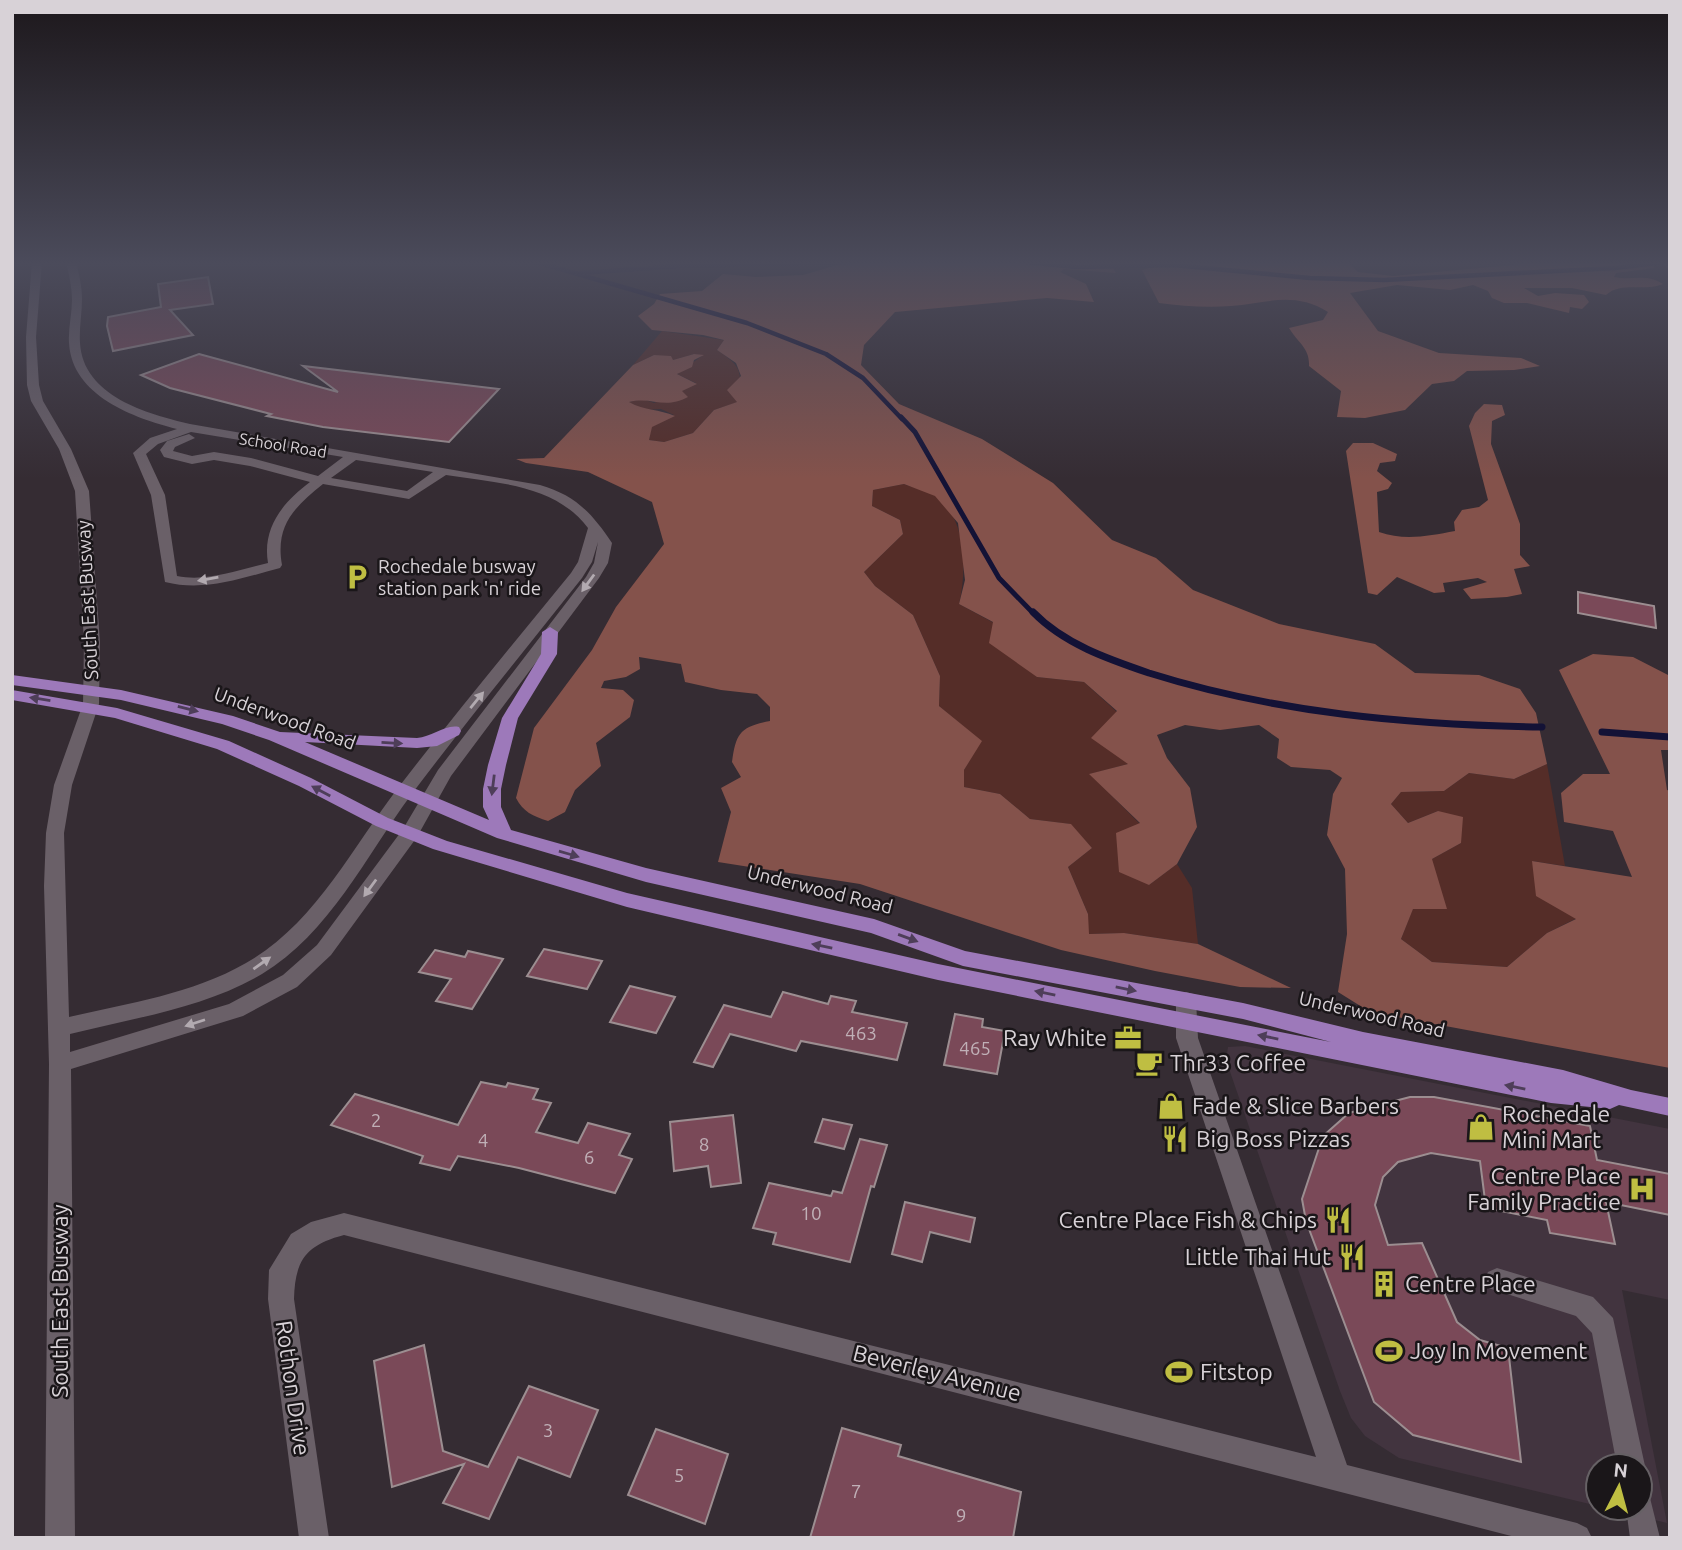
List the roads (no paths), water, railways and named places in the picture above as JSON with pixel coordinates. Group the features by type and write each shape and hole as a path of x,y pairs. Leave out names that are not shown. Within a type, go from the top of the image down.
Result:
{"main road":[{"path":"503,834 492,807 492,789 497,765 510,718 549,654 550,632"},
{"name":"Underwood Road","path":"12,680 121,695 186,708 275,736 503,834 646,875 874,926 963,958 1185,1010"},
{"name":"Underwood Road","path":"12,695 117,713 223,745 305,782 382,822 453,850 541,876 761,933 938,972 1185,1010 1283,1019 1363,1041 1563,1079 1631,1099 1670,1107"},
{"path":"275,736 417,743 431,742 453,731"}],"street":[{"name":"South East Busway","path":"31,334 33,385 37,401 65,449 82,491 92,642 90,704 63,785 55,833 60,1064 60,1538"},
{"name":"School Road","path":"74,334 76,356 92,383 106,396 138,412 190,428 547,491 571,502 587,514 595,528"},
{"path":"190,428 154,441 139,453 158,495 170,579 180,582 195,582 275,565 270,547 281,519 299,497 353,456"},
{"path":"216,433 179,440 166,450 168,454 192,460 214,456 251,462 320,480 409,495 443,471"},
{"path":"58,1028 213,989 257,967 283,948 314,915 404,791 577,575 585,562 595,528"},
{"path":"60,1064 236,1010 290,981 324,950 410,833 444,774 593,578 601,563 605,543 595,528"},
{"path":"1185,1010 1187,1038 1336,1475"},
{"name":"Beverley Avenue","path":"300,1242 320,1230 344,1224 394,1235 1577,1538"},
{"name":"Rothon Drive","path":"300,1242 282,1269 281,1299 314,1538"},
{"path":"1497,1280 1584,1306 1604,1327 1628,1452"}],"waterway":[{"path":"776,334 826,354 863,378 902,419"},
{"path":"901,417 915,432 999,578 1034,614"},
{"path":"1033,612 1058,633 1102,656 1149,673 1245,698 1393,720 1542,727"},
{"path":"1602,732 1670,737"}],"place":[{"name":"Rochedale busway station park 'n' ride","path":"357,577"},
{"name":"Ray White","path":"1128,1038"},
{"name":"Thr33 Coffee","path":"1149,1063"},
{"name":"Fade & Slice Barbers","path":"1171,1106"},
{"name":"Rochedale Mini Mart","path":"1481,1127"},
{"name":"Big Boss Pizzas","path":"1175,1139"},
{"name":"Centre Place Family Practice","path":"1642,1189"},
{"name":"Centre Place Fish & Chips","path":"1338,1220"},
{"name":"Little Thai Hut","path":"1352,1257"},
{"name":"Centre Place","path":"1384,1284"},
{"name":"Joy In Movement","path":"1389,1351"},
{"name":"Fitstop","path":"1179,1372"}]}
